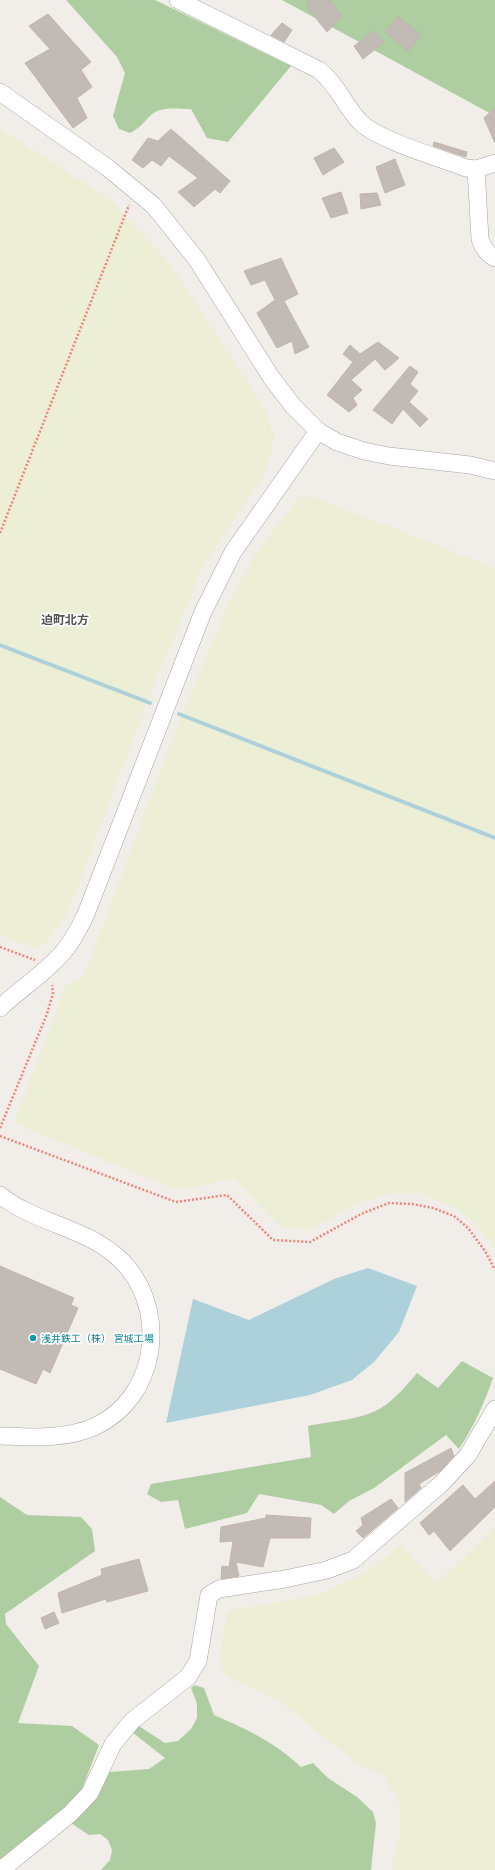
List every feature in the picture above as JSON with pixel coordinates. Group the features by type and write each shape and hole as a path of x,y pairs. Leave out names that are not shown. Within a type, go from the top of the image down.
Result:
{"street":[{"path":"178,0 319,70 328,77 353,114 368,129 466,168 476,169 495,163"},
{"path":"0,92 108,168 154,206 197,260 271,377 293,406 318,431 338,442 364,451 397,457 470,465 495,471"},
{"path":"476,169 480,239 483,247 495,258"},
{"path":"0,1008 48,968 64,951 75,936 86,914 200,619 216,582 249,527 318,431"},
{"path":"0,1194 20,1207 106,1248 128,1267 141,1288 149,1311 152,1333 151,1354 143,1376 130,1397 116,1413 96,1426 68,1435 40,1437 0,1436"},
{"path":"1,1870 70,1814 90,1793 113,1744 132,1721 188,1677 198,1661 209,1595 219,1589 285,1579 327,1570 353,1560 441,1484 468,1455 495,1409"}],"path":[{"path":"0,533 135,190"},
{"path":"0,947 34,959 48,968 53,993 47,1014 0,1128"},
{"path":"0,1136 176,1202 227,1195 273,1240 310,1242 361,1214 389,1204 412,1204 433,1208 454,1216 468,1228 485,1251 495,1270"}],"green space":[{"path":"66,0 155,0 291,66 228,142 207,138 191,109 159,110 130,133 119,129 113,116 125,73 117,57"},
{"path":"282,0 495,0 495,116"},
{"path":"0,128 113,202 168,262 265,409 274,434 271,454 263,475 203,566 152,689 68,912 48,940 38,949 0,936"},
{"path":"311,496 495,568 495,1250 474,1223 458,1209 420,1193 392,1193 359,1203 309,1230 278,1225 234,1179 177,1190 14,1123 66,985 84,976 179,721 231,598 256,553 299,497"},
{"path":"462,1361 493,1378 478,1415 459,1449 446,1435 374,1488 349,1501 334,1514 321,1505 259,1494 247,1513 185,1529 178,1500 161,1502 147,1494 151,1484 311,1457 308,1426 355,1418 373,1412 391,1400 417,1373 438,1388"},
{"path":"0,1497 27,1515 81,1517 92,1529 95,1551 5,1614 6,1624 39,1666 18,1723 72,1726 99,1745 82,1789 66,1806 0,1861"},
{"path":"495,1527 495,1870 394,1870 391,1866 400,1835 399,1801 383,1775 356,1763 280,1701 226,1676 219,1660 227,1611 318,1595 366,1573 400,1544 436,1584"},
{"path":"195,1685 204,1688 214,1715 249,1731 270,1743 301,1767 313,1763 328,1778 357,1797 373,1812 376,1823 371,1870 101,1870 110,1860 112,1850 108,1840 100,1834 89,1835 71,1823 94,1800 109,1772 149,1769 165,1758 133,1733 139,1726 165,1743 178,1741 191,1729 197,1718 197,1704 191,1688"}],"water":[{"path":"368,1268 417,1286 399,1332 374,1362 352,1380 310,1395 166,1423 193,1299 249,1320 334,1279"}],"building":[{"path":"308,0 329,0 342,16 327,32 307,7"},
{"path":"48,14 91,62 81,70 92,87 77,98 87,118 73,128 25,63 50,49 29,26"},
{"path":"398,16 421,35 408,51 385,32"},
{"path":"282,23 292,30 284,42 271,35"},
{"path":"374,31 384,42 363,59 354,46"},
{"path":"495,108 495,143 484,118"},
{"path":"171,129 230,181 220,193 215,189 194,207 178,192 198,178 169,156 161,166 152,160 143,168 132,160 148,138 158,141"},
{"path":"434,142 467,152 466,157 433,146"},
{"path":"334,148 344,162 323,175 314,158"},
{"path":"395,159 405,185 385,193 376,167"},
{"path":"341,192 348,213 331,218 322,198"},
{"path":"377,193 381,205 361,209 360,194"},
{"path":"281,258 298,294 284,301 309,347 295,354 292,341 277,348 257,313 275,300 265,280 251,285 244,271"},
{"path":"378,342 399,358 385,370 375,359 351,380 362,390 353,398 357,405 349,412 327,395 353,362 343,354 350,345 360,354"},
{"path":"410,366 418,372 410,384 418,391 409,402 428,419 420,427 403,409 392,424 373,410"},
{"name":"浅井鉄工（株） 宮城工場","path":"0,1266 74,1298 71,1305 78,1308 50,1373 43,1369 36,1384 0,1369"},
{"path":"451,1448 454,1456 440,1471 419,1484 421,1488 405,1502 405,1473"},
{"path":"495,1481 495,1507 450,1551 434,1531 429,1535 420,1523 463,1485 475,1499"},
{"path":"391,1499 398,1508 363,1538 356,1531 363,1525 361,1518"},
{"path":"266,1515 311,1518 310,1538 270,1538 263,1567 236,1562 239,1576 221,1579 222,1566 229,1567 233,1541 220,1542 221,1527 266,1518"},
{"path":"139,1559 148,1591 107,1602 106,1599 62,1613 58,1593 102,1575 101,1569"},
{"path":"54,1612 59,1623 45,1629 41,1618"}],"waterway":[{"path":"0,645 150,703"},
{"path":"179,714 495,838"}],"place":[{"name":"浅井鉄工（株） 宮城工場","path":"33,1338"}],"district":[{"name":"迫町北方","path":"65,620"}]}
